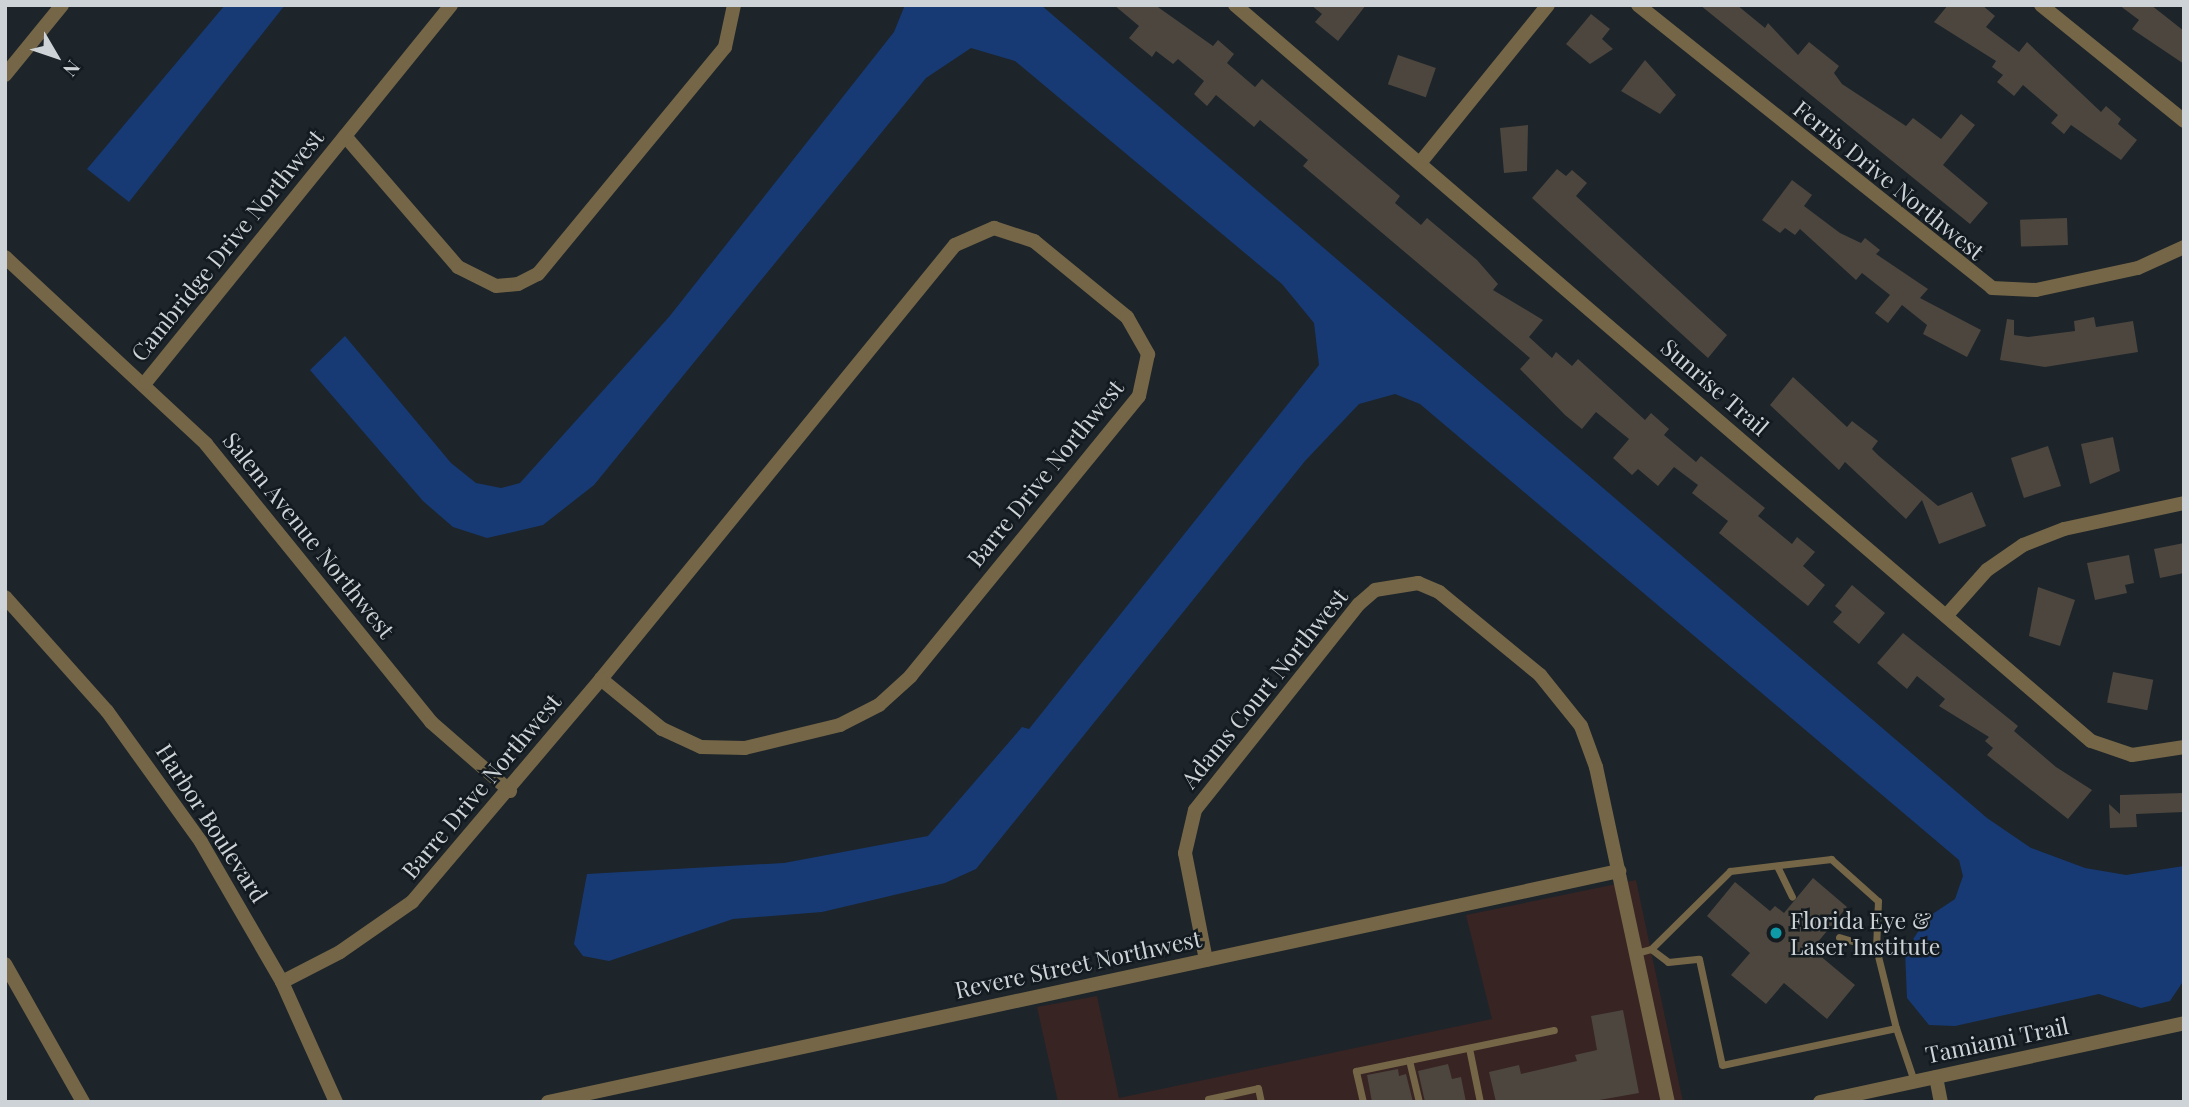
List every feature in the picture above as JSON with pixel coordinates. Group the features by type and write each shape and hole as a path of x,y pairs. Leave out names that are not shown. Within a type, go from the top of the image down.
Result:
{"street":[{"path":"5,75 62,5"},
{"name":"Cambridge Drive Northwest","path":"145,383 452,5"},
{"name":"Cambridge Drive Northwest","path":"345,136 458,267 475,280 518,284 538,274 725,47 734,5"},
{"path":"1420,163 1548,5"},
{"name":"Ferris Drive Northwest","path":"1638,5 1992,288 2036,290 2138,268 2184,247"},
{"path":"2041,5 2184,121"},
{"name":"Sunrise Trail","path":"1237,6 2091,741 2132,755 2184,747"},
{"name":"Barre Drive Northwest","path":"282,982 404,909 510,791 601,679 955,245 973,233 995,228 1034,241 1141,333 1148,354 1139,396 911,676 879,705 818,732 723,750 681,740 601,679"},
{"name":"Salem Avenue Northwest","path":"5,257 145,383 268,514 431,722 510,791"},
{"path":"1946,616 1987,570 2023,545 2064,529 2184,503"},
{"name":"Adams Court Northwest","path":"1206,960 1185,853 1195,810 1359,604 1396,583 1439,592 1541,675 1569,707 1596,767 1619,871 1643,951 1668,1102"},
{"name":"Harbor Boulevard","path":"5,597 156,775 282,982 336,1102"},
{"name":"Revere Street Northwest","path":"548,1102 1619,871"},
{"path":"5,964 83,1102"},
{"name":"Tamiami Trail","path":"1821,1102 2184,1023"},
{"path":"1936,1077 1941,1102"}],"lane":[{"path":"1896,1028 1722,1065 1699,958 1668,962 1643,951 1730,871 1831,859 1878,901 1877,948 1896,1028 1914,1082"},
{"path":"1777,866 1792,897"},
{"path":"1839,937 1877,948"},
{"path":"1363,1102 1356,1071 1554,1030"},
{"path":"1469,1048 1480,1102"},
{"path":"1409,1060 1419,1102"},
{"path":"1208,1099 1258,1088 1261,1102"}],"shaded area":[{"path":"1636,880 1683,1102 1058,1102 1037,1007 1097,996 1119,1098 1492,1019 1466,915"}],"water":[{"path":"225,5 285,5 129,202 87,169"},
{"path":"905,5 1041,5 1987,818 2031,848 2085,868 2126,875 2184,866 2184,980 2170,1001 2141,1008 2099,994 1955,1026 1929,1025 1907,998 1905,951 1928,917 1955,899 1963,876 1959,860 1420,404 1395,394 1359,404 1305,461 976,869 945,883 822,912 733,919 609,961 583,956 574,944 587,874 784,863 928,836 1022,727 1029,729 1319,365 1314,323 1282,284 1015,61 971,48 926,78 594,485 543,525 487,538 453,527 423,501 310,370 345,336 451,463 476,483 501,488 520,483 669,317 894,32"}],"building":[{"path":"1114,5 1155,5 1213,46 1218,40 1234,54 1227,63 1255,87 1262,79 1400,196 1395,203 1421,225 1427,218 1477,260 1498,284 1493,290 1543,320 1529,337 1552,358 1556,352 1572,366 1578,359 1645,420 1651,413 1669,429 1664,435 1696,462 1701,456 1765,508 1758,516 1792,544 1797,537 1815,552 1803,566 1825,585 1808,606 1719,533 1728,521 1692,493 1698,485 1674,467 1658,486 1638,469 1632,475 1613,458 1629,439 1596,412 1582,429 1565,415 1520,369 1530,358 1303,166 1308,160 1260,120 1254,127 1216,95 1207,106 1194,94 1204,81 1178,59 1173,64 1156,51 1152,57 1129,38 1139,26"},
{"path":"1311,5 1366,5 1338,41 1315,22 1322,14"},
{"path":"1700,5 1737,5 1765,28 1768,23 1798,55 1809,42 1839,66 1834,73 1842,84 1906,126 1913,118 1941,139 1961,114 1975,125 1943,165 1988,203 1970,224"},
{"path":"1948,5 1982,5 1995,16 1986,27 2019,52 2027,42 2101,112 2106,106 2121,119 2118,124 2137,140 2121,160 2071,125 2064,134 2051,123 2058,115 2023,85 2014,96 1997,82 2003,75 1992,67 1996,61 1934,22"},
{"path":"2119,5 2151,5 2184,31 2184,64 2132,29 2139,20"},
{"path":"1591,14 1610,29 1602,39 1613,49 1590,64 1566,44"},
{"path":"1398,55 1436,68 1426,97 1388,84"},
{"path":"1645,60 1676,95 1660,114 1621,91"},
{"path":"1528,125 1527,171 1504,173 1500,128"},
{"path":"1557,169 1566,176 1572,170 1587,183 1576,196 1727,335 1708,358 1532,198"},
{"path":"1792,180 1812,195 1804,206 1840,233 1861,243 1865,238 1880,250 1876,254 1928,289 1920,298 1981,330 1967,357 1923,334 1927,325 1902,305 1888,323 1875,313 1890,295 1862,273 1856,280 1800,229 1795,235 1785,228 1780,233 1762,220"},
{"path":"2067,218 2068,245 2021,247 2020,220"},
{"path":"2094,317 2096,327 2133,321 2138,352 2045,367 2000,360 2007,319 2014,320 2014,335 2028,337 2075,331 2074,321"},
{"path":"1793,377 1847,427 1852,421 1878,441 1872,449 1938,506 1972,492 1986,526 1939,544 1922,500 1906,519 1845,462 1839,470 1770,405"},
{"path":"2113,437 2120,471 2090,484 2081,444"},
{"path":"2048,446 2061,486 2024,498 2011,458"},
{"path":"2184,543 2184,573 2160,578 2154,549"},
{"path":"2129,555 2134,583 2125,585 2127,593 2095,600 2087,563"},
{"path":"1852,585 1885,613 1859,644 1833,622 1842,612 1835,606"},
{"path":"2038,587 2075,600 2060,646 2029,636"},
{"path":"1903,633 2018,726 2014,731 2056,767 2092,790 2068,819 1987,755 1993,748 1985,741 1989,737 1939,706 1945,699 1917,676 1907,689 1877,663"},
{"path":"2113,672 2153,680 2147,710 2107,702"},
{"path":"2184,793 2184,812 2136,814 2137,827 2110,828 2109,804 2120,814 2120,795"},
{"name":"Florida Eye & Laser Institute","path":"1813,878 1847,907 1812,949 1855,985 1827,1019 1784,983 1766,1004 1731,975 1750,953 1707,916 1735,882 1770,911 1775,906 1784,913"},
{"path":"1623,1010 1639,1093 1588,1102 1496,1102 1489,1072 1519,1065 1521,1074 1577,1061 1575,1055 1597,1050 1591,1016"},
{"path":"1448,1064 1452,1079 1461,1077 1466,1102 1425,1102 1418,1071"},
{"path":"1398,1069 1399,1076 1406,1074 1413,1102 1372,1102 1367,1075"}],"place":[{"name":"Florida Eye & Laser Institute","path":"1776,933"}]}
